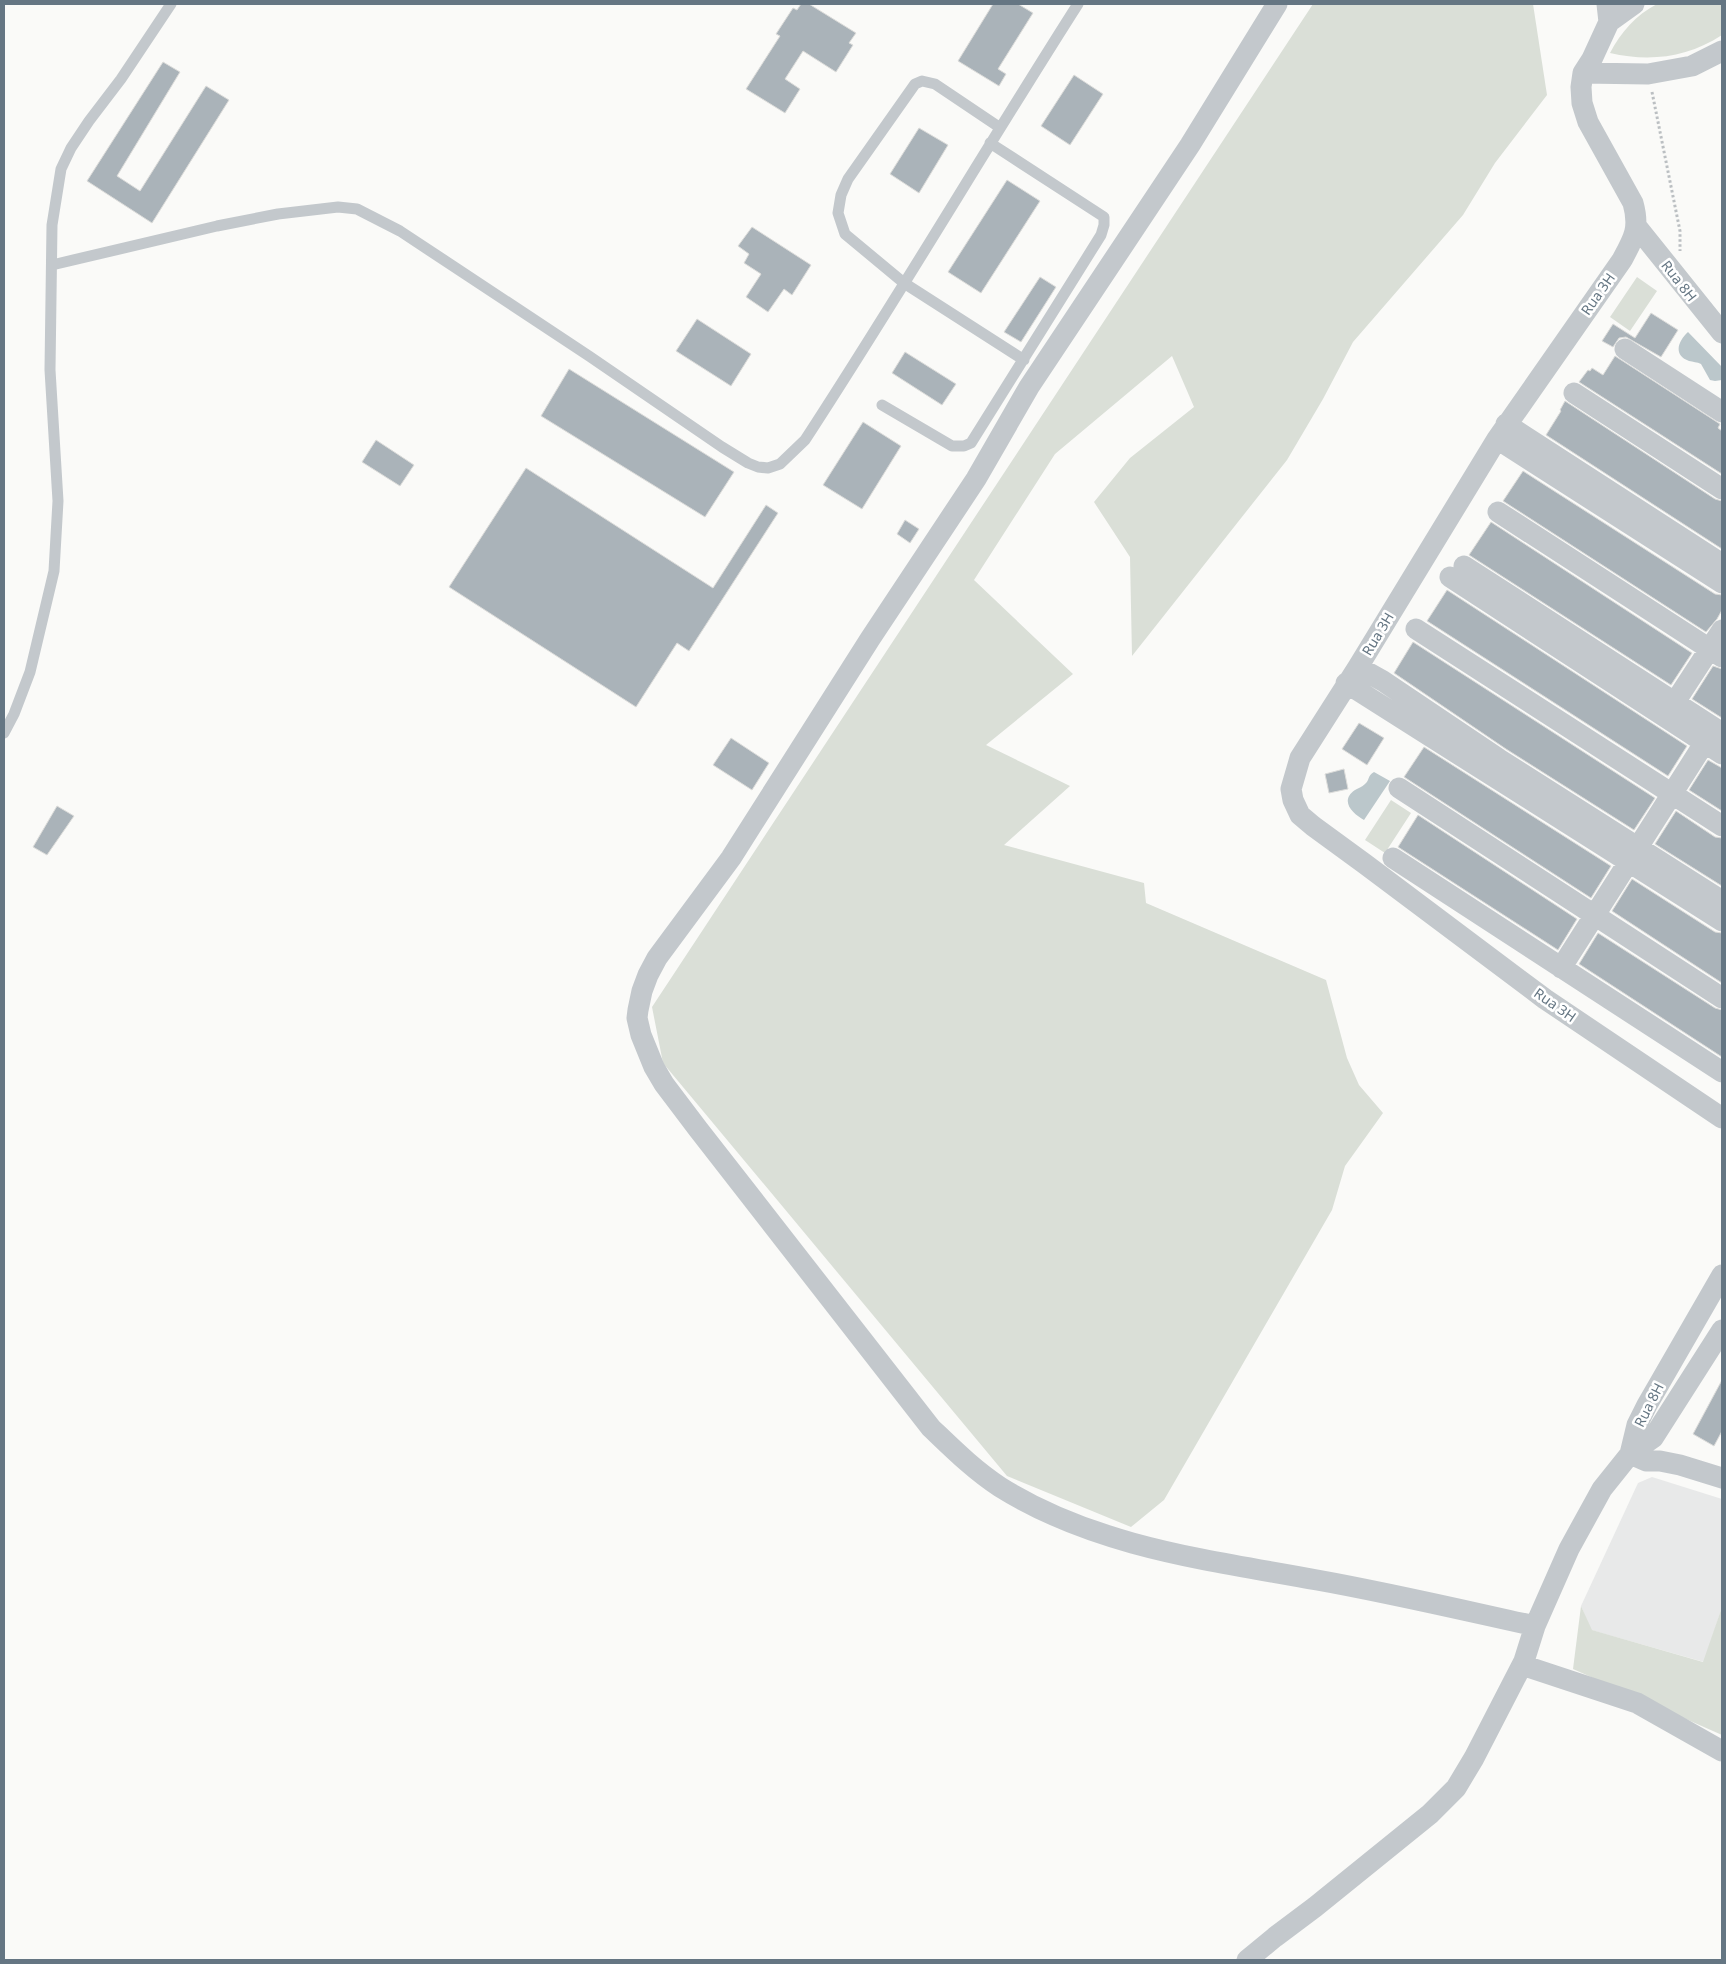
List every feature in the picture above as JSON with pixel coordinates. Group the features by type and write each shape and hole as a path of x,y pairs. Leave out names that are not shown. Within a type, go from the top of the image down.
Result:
{"street":[{"path":"1277,4 1190,145 1029,387 976,480 870,639 731,858 657,958 642,991 637,1018 641,1035 654,1067 664,1084 698,1130 931,1428 962,1458 999,1486 1067,1521 1129,1543 1185,1556 1367,1589 1535,1626"},
{"path":"1634,4 1608,13 1592,59 1583,73 1581,87 1582,103 1588,122 1633,203 1637,215 1637,227"},
{"path":"1583,73 1648,74 1692,66 1722,51"},
{"name":"Rua 8H","path":"1637,227 1722,333"},
{"name":"Rua 3H","path":"1637,227 1633,241 1622,260 1502,432 1300,758 1291,789 1293,800 1300,815 1313,826 1545,999 1722,1118"},
{"path":"1625,349 1722,412"},
{"path":"1574,393 1722,489"},
{"path":"1502,432 1722,564"},
{"path":"1502,432 1722,583"},
{"path":"1498,512 1716,653"},
{"path":"1713,737 1457,572 1675,702 1713,737 1722,754"},
{"path":"1416,629 1722,826"},
{"path":"1675,702 1716,653 1722,630"},
{"path":"1352,675 1383,682 1499,759 1633,854 1722,921"},
{"path":"1561,968 1671,794 1713,737"},
{"path":"1399,788 1722,998"},
{"path":"1633,854 1722,901"},
{"path":"1393,858 1722,1072"},
{"name":"Rua 8H","path":"1630,1454 1637,1425 1647,1404 1722,1276"},
{"name":"Rua 8H","path":"1630,1454 1653,1438 1722,1330"},
{"path":"1247,1960 1430,1814 1456,1788 1474,1758 1522,1665 1535,1626 1588,1513 1602,1488 1630,1454 1646,1461 1660,1461 1680,1465 1722,1478"},
{"path":"1522,1665 1637,1703 1722,1751"}],"lane":[{"path":"4,733 14,714 30,672 54,571 58,501 50,370 53,210 61,169 71,148 89,121 121,79 171,4"},
{"path":"52,265 217,226 278,214 338,207 357,209 400,230 722,447 748,463 768,468 780,464 804,440 1078,4"},
{"path":"999,127 935,84 922,81 915,84 848,179 841,195 838,213 845,234 904,283 1024,360"},
{"path":"882,405 952,446 964,446 971,443 1101,235 1104,217 990,143"}],"path":[{"path":"1648,74 1680,231 1681,283"}],"shaded area":[{"path":"1313,4 1533,4 1547,95 1495,163 1463,215 1353,342 1323,399 1287,460 1132,656 1130,557 1094,502 1130,458 1194,407 1172,356 1055,454 974,580 1073,674 986,745 1070,786 1004,845 1144,883 1146,903 1326,980 1347,1058 1359,1085 1383,1113 1345,1166 1332,1210 1164,1500 1131,1527 1007,1476 663,1063 652,1007"},
{"path":"1657,4 1722,4 1722,35 1695,49 1668,56 1639,57 1610,53 1630,25 1642,13"},
{"path":"1637,277 1657,291 1630,331 1610,317"},
{"path":"1688,332 1722,367 1722,380 1710,380 1701,364 1689,361 1680,355 1680,343"},
{"path":"1374,772 1390,781 1364,820 1349,807 1348,798 1350,794 1367,782 1370,775"},
{"path":"1391,800 1411,813 1385,853 1365,840"},
{"path":"1652,1477 1722,1499 1722,1607 1704,1662 1591,1630 1581,1606 1638,1483"},
{"path":"1581,1606 1592,1630 1703,1662 1722,1607 1722,1735 1573,1669"}],"building":[{"path":"801,4 809,4 856,33 849,43 853,45 836,72 803,51 785,79 800,89 785,113 746,89 780,36 776,34 793,8 797,10"},
{"path":"993,4 1018,4 1033,13 998,69 1006,74 999,86 958,61"},
{"path":"163,62 180,72 117,176 140,191 206,86 229,100 152,223 87,181"},
{"path":"1074,75 1103,94 1070,145 1041,126"},
{"path":"919,128 948,145 919,193 890,174"},
{"path":"1007,180 1040,201 981,293 948,272"},
{"path":"752,227 811,265 792,295 784,289 768,312 746,297 761,274 744,263 749,254 738,246"},
{"path":"1040,277 1056,287 1021,342 1004,332"},
{"path":"1651,313 1678,330 1661,357 1626,337 1619,338 1613,347 1602,341 1613,324 1635,338"},
{"path":"697,319 751,354 731,386 676,351"},
{"path":"905,352 956,384 942,405 892,373"},
{"path":"1615,356 1720,424 1718,428 1722,431 1722,474 1579,382 1588,370 1590,371 1592,368 1603,375"},
{"path":"569,369 734,472 705,517 541,416"},
{"path":"1565,401 1715,499 1722,501 1722,549 1546,435"},
{"path":"863,422 901,446 862,509 823,485"},
{"path":"376,440 414,465 400,486 362,462"},
{"path":"526,468 713,588 766,505 778,513 689,651 677,643 636,707 449,587"},
{"path":"1523,471 1715,594 1722,595 1722,610 1717,619 1706,632 1503,501"},
{"path":"905,520 919,529 910,543 897,534"},
{"path":"1491,522 1692,653 1671,685 1469,555"},
{"path":"1447,590 1687,746 1668,776 1427,621"},
{"path":"1413,642 1655,798 1634,830 1506,749 1394,673"},
{"path":"1713,666 1722,669 1722,718 1692,699"},
{"path":"1359,723 1384,738 1367,765 1342,749"},
{"path":"731,738 769,763 752,790 713,765"},
{"path":"1424,747 1611,866 1591,898 1404,777"},
{"path":"1708,760 1722,768 1722,811 1689,790"},
{"path":"1344,769 1348,789 1329,793 1325,774"},
{"path":"57,806 74,816 47,855 33,847"},
{"path":"1676,811 1715,837 1722,838 1722,886 1655,844"},
{"path":"1418,815 1577,919 1558,950 1398,847"},
{"path":"1632,879 1715,932 1722,933 1722,983 1612,911"},
{"path":"1598,933 1715,1008 1722,1010 1722,1057 1579,964"},
{"path":"1722,1380 1722,1431 1714,1446 1693,1434"}]}
